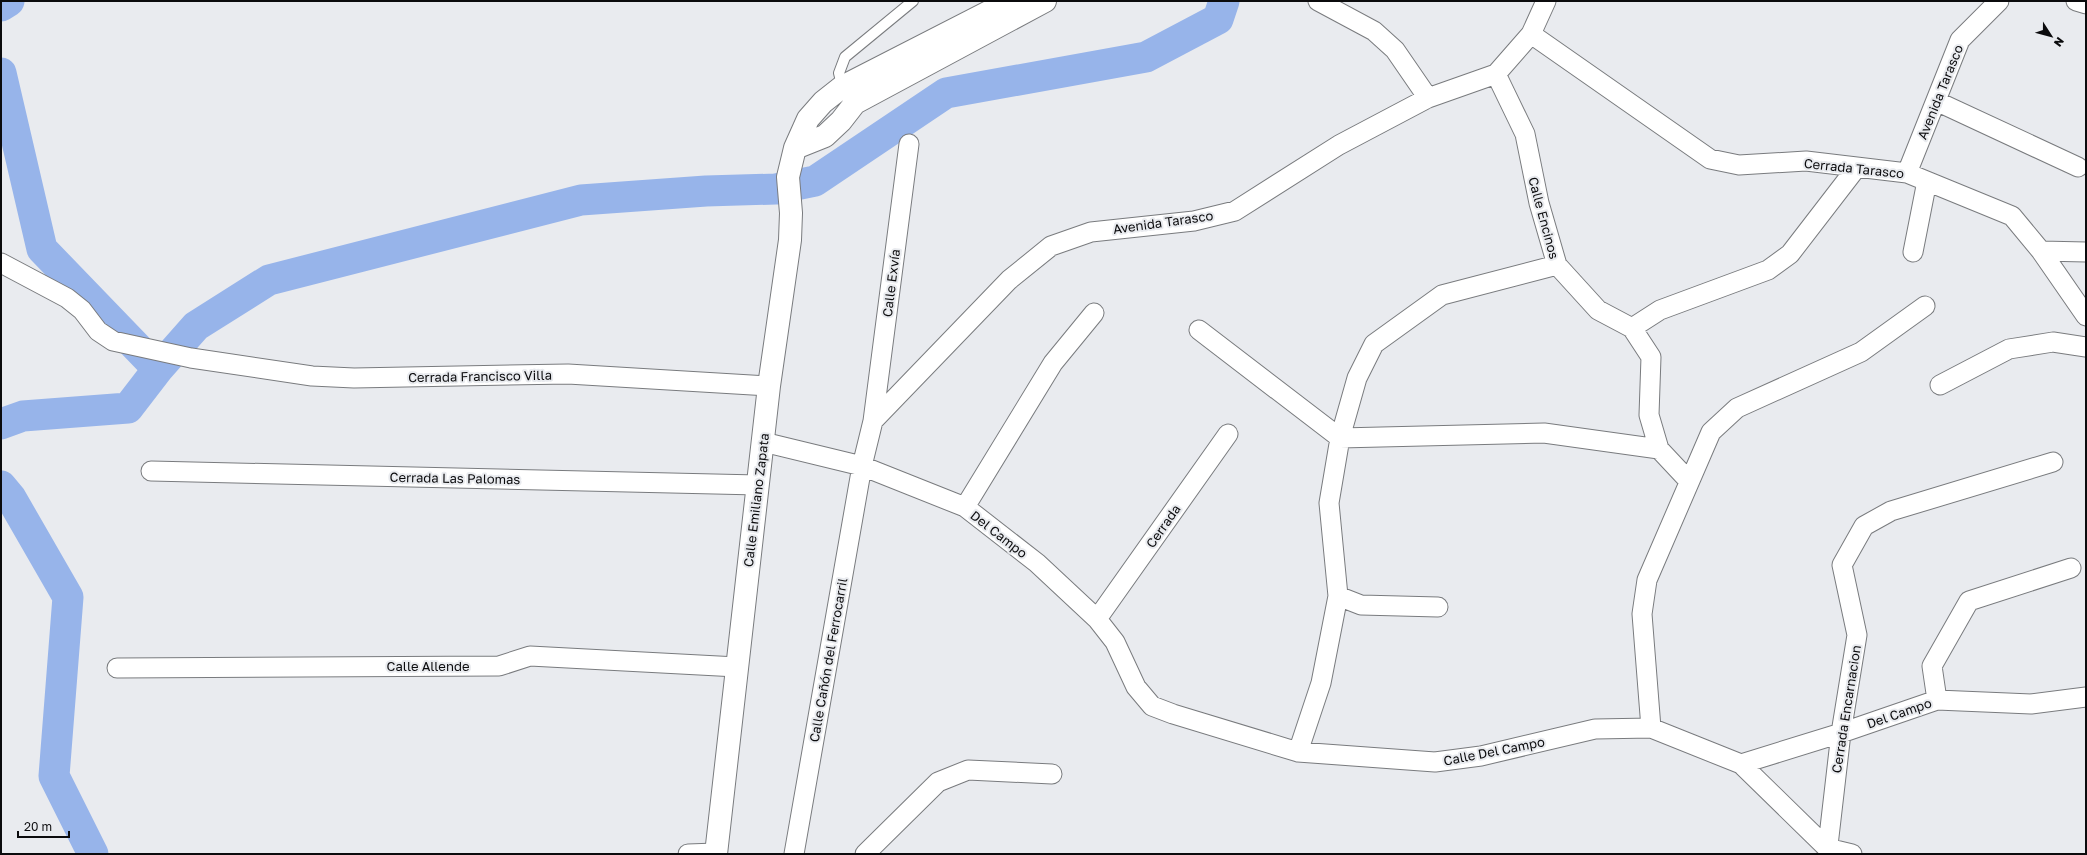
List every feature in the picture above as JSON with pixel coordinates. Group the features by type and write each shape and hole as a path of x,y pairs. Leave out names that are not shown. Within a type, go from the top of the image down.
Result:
{"main road":[{"path":"848,95 1010,1"},
{"path":"848,95 1045,1"},
{"name":"Calle Emiliano Zapata","path":"716,854 736,667 763,442 790,240 791,213 788,177 795,148 825,136 841,121 848,95"}],"street":[{"path":"1318,1 1374,30 1395,50 1428,98"},
{"name":"Avenida Tarasco","path":"873,421 1008,280 1051,246 1091,232 1194,221 1235,211 1339,144 1428,98 1496,74 1531,34 1546,1"},
{"name":"Avenida Tarasco","path":"1907,173 1960,40 2000,1"},
{"path":"2076,1 2086,4"},
{"name":"Cerrada Tarasco","path":"1531,34 1710,158 1739,165 1806,161 1907,173 2012,216 2042,251 2086,316"},
{"name":"Calle Encinos","path":"1496,74 1525,134 1539,203 1557,265 1598,310 1632,328 1651,357 1649,415 1659,449 1689,481"},
{"path":"1936,101 2078,167"},
{"name":"Calle Exvía","path":"873,421 909,144"},
{"path":"1632,328 1660,310 1768,270 1790,254 1857,167"},
{"path":"1913,252 1927,181"},
{"path":"2042,251 2086,252"},
{"name":"Cerrada Francisco Villa","path":"1,263 67,298 82,310 98,331 113,341 191,358 312,376 354,378 568,374 770,386"},
{"path":"1298,752 1321,683 1338,596 1329,503 1340,438 1357,378 1374,344 1442,295 1557,265"},
{"path":"1651,728 1642,614 1647,580 1711,432 1737,408 1861,352 1925,306"},
{"path":"965,507 1053,363 1094,313"},
{"path":"1198,330 1340,438 1544,433 1659,449"},
{"path":"1940,385 2009,349 2053,342 2086,347"},
{"path":"862,466 873,421"},
{"name":"Cerrada","path":"1097,619 1228,434"},
{"name":"Del Campo","path":"763,442 862,466 965,507 1037,563 1097,619 1115,642 1140,692 1152,706 1173,714"},
{"name":"Cerrada Encarnacion","path":"1827,851 1841,733 1857,635 1842,565 1864,526 1891,511 2053,462"},
{"name":"Calle Cañón del Ferrocarril","path":"794,854 862,466"},
{"name":"Cerrada Las Palomas","path":"151,471 758,485"},
{"path":"1936,700 1932,666 1969,601 2071,568"},
{"path":"1338,596 1361,605 1438,607"},
{"name":"Calle Allende","path":"117,668 499,666 530,656 736,667"},
{"name":"Del Campo","path":"1741,764 1841,733 1936,700 2031,704 2086,697"},
{"name":"Calle Del Campo","path":"1173,714 1298,752 1435,762 1481,756 1595,729 1651,728 1741,764"},
{"path":"1741,764 1827,851 1852,854"},
{"path":"865,854 938,782 968,770 1052,774"},
{"path":"688,854 716,854"}],"lane":[{"path":"848,95 839,73 845,57 913,1"}],"waterway":[{"path":"1,6 9,1"},
{"path":"1,424 23,416 128,408 158,369 196,326 269,280 581,200 706,191 776,189 815,181 946,93 1146,57 1218,19 1224,1"},
{"path":"1,73 42,249 154,365"},
{"path":"1,486 11,498 68,597 54,776 93,854"}]}
